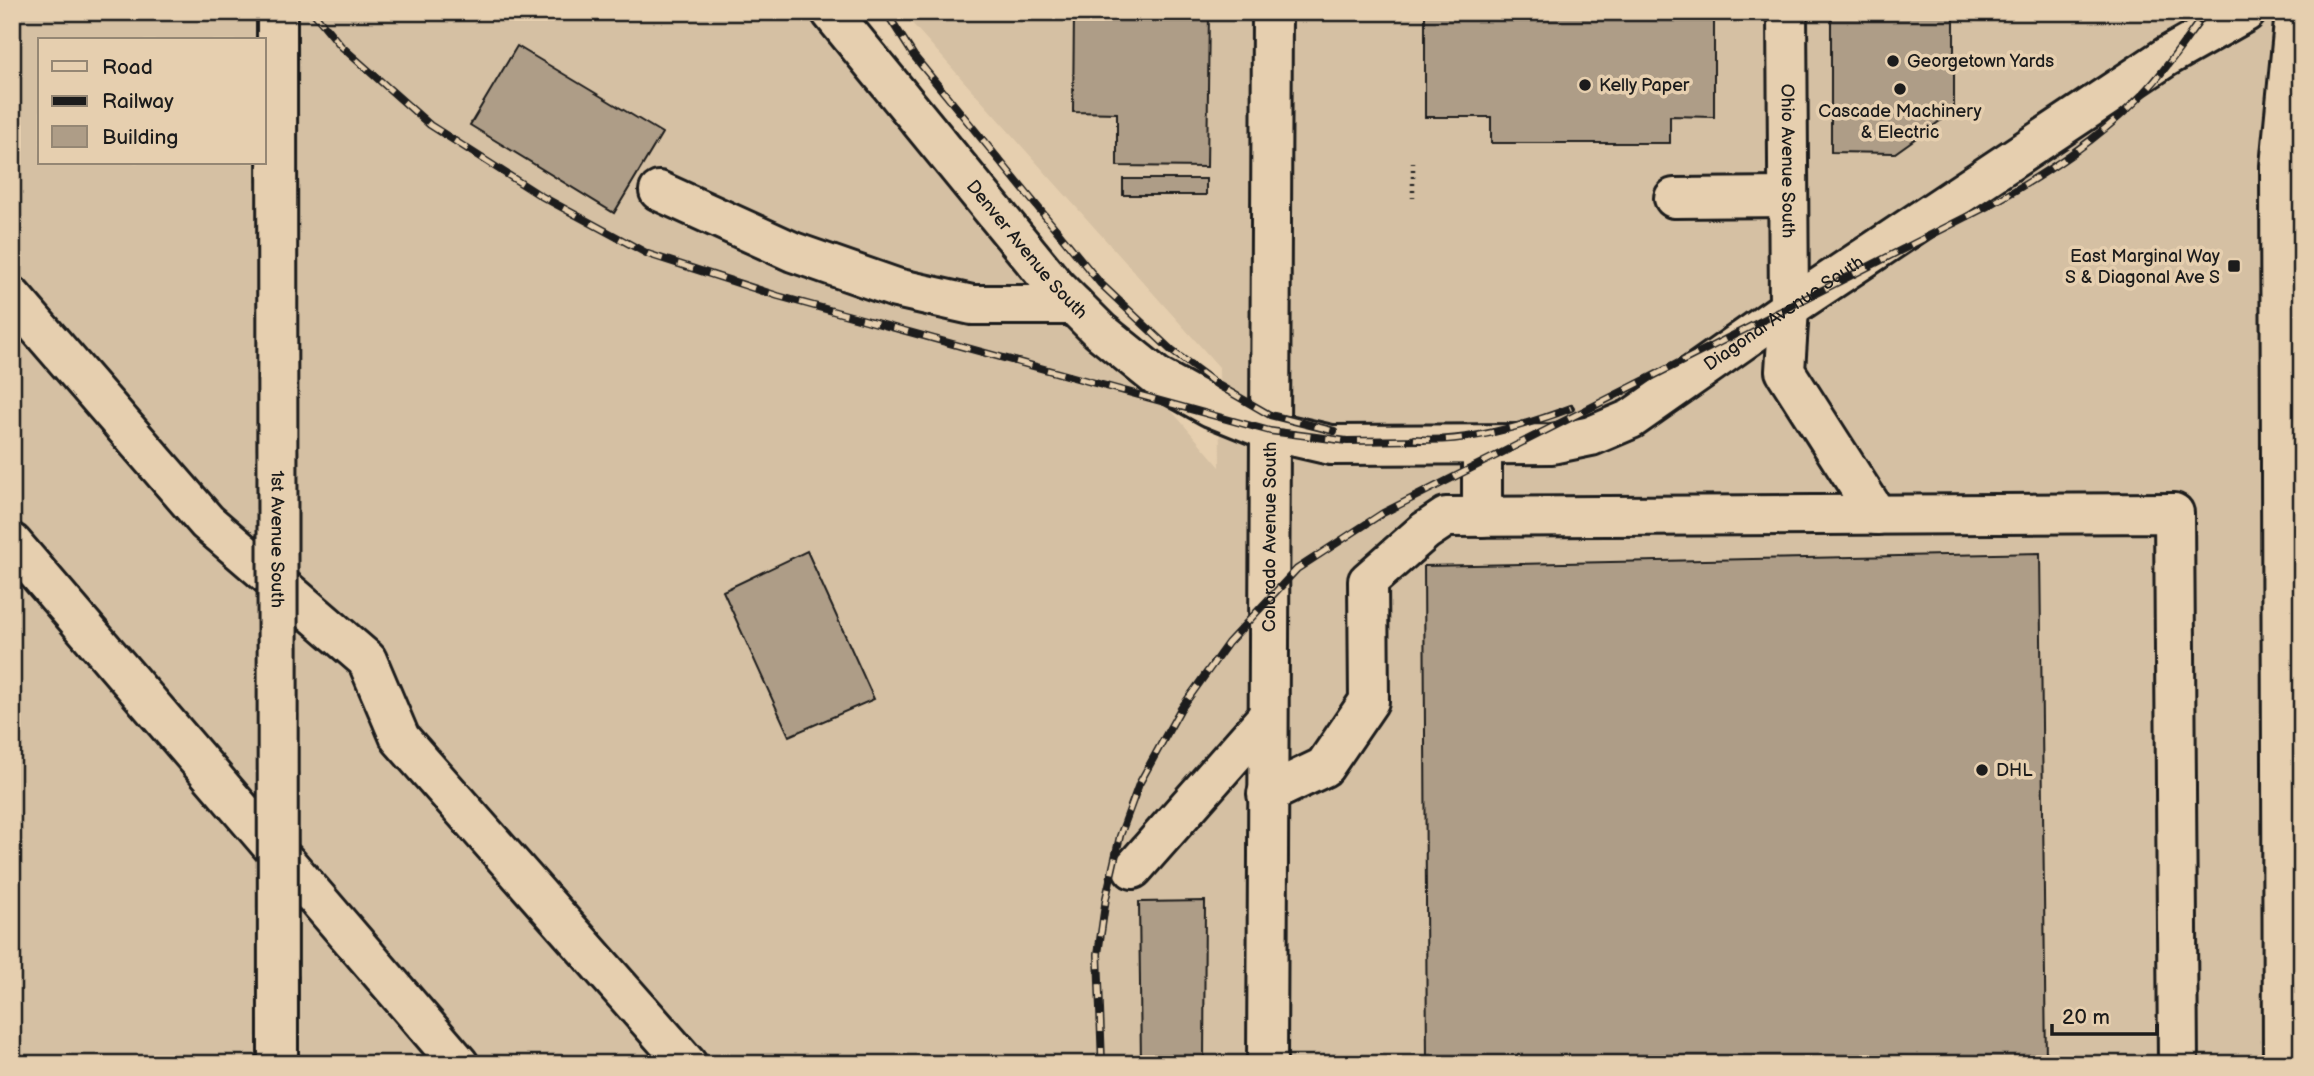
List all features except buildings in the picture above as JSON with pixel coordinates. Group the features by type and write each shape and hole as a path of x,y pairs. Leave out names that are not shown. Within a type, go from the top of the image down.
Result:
{"main road":[{"name":"1st Avenue South","path":"277,12 278,1064"},
{"name":"Denver Avenue South","path":"831,12 1074,305 1100,331 1157,377 1211,407 1270,432"},
{"name":"Colorado Avenue South","path":"1267,1064 1272,12"},
{"name":"Ohio Avenue South","path":"1787,12 1789,308 1785,371 1877,515"},
{"name":"Diagonal Avenue South","path":"1270,432 1331,445 1552,444 1591,436 1630,419 1789,308 2166,57 2246,12"},
{"path":"2283,1064 2280,166 2295,12"},
{"path":"659,191 793,252 896,288 972,305 1074,305"},
{"path":"1674,198 1788,197"},
{"path":"12,297 207,522 367,660 400,738 687,1064"},
{"path":"1482,445 1482,517"},
{"path":"1267,794 1324,767 1370,701 1367,582 1425,530 1446,517 2175,513 2178,1064"},
{"path":"12,543 459,1064"},
{"path":"1133,869 1268,716"}],"path":[{"path":"1413,162 1413,198"}],"shaded area":[{"path":"12,12 829,12 1220,467 1219,367 902,12 2302,12 2302,1064 12,1064"}],"railway":[{"path":"313,12 341,46 430,125 541,196 648,254 778,296 1270,431 1347,441 1424,440"},
{"path":"886,12 914,56 1100,283 1172,351 1218,385 1270,415 1334,431"},
{"path":"1102,1064 1098,954 1106,898 1120,836 1139,784 1180,710 1228,643 1297,569 1383,513 1988,206 2030,181 2089,141 2144,93 2206,12"},
{"path":"1414,439 1474,436 1514,427 1571,408"}],"place":[{"name":"Georgetown Yards","path":"1893,61"},
{"name":"Kelly Paper","path":"1585,85"},
{"name":"Cascade Machinery & Electric","path":"1900,89"},
{"name":"East Marginal Way S & Diagonal Ave S","path":"2234,266"},
{"name":"DHL","path":"1982,770"}]}
